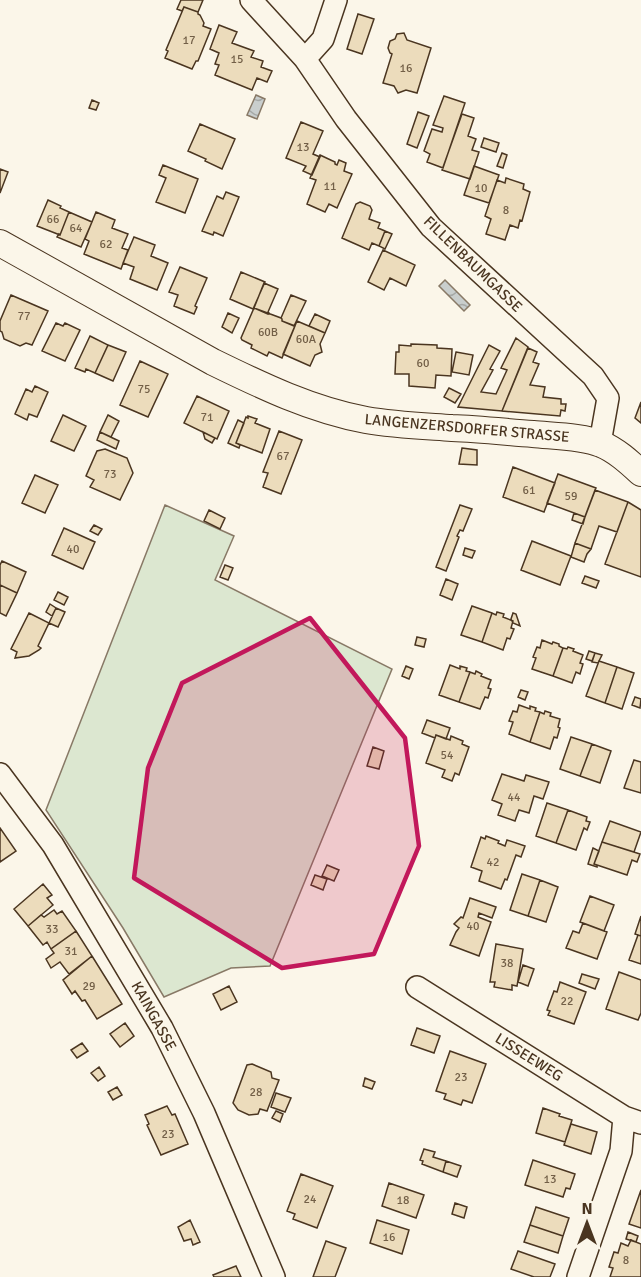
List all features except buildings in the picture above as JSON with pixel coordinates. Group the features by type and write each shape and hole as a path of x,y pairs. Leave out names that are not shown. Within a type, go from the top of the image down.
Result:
{"main road":[{"name":"LANGENZERSDORFER STRASSE","path":"0,243 213,363 309,405 367,420 404,425 571,437 600,443 626,459 641,473"}],"street":[{"name":"FILLENBAUMGASSE","path":"250,0 305,59 346,119 431,226 593,376 602,387 609,398 600,443"},
{"path":"305,59 323,39 336,0"},
{"name":"KAINGASSE","path":"0,774 54,845 162,1028 204,1113 274,1277"},
{"name":"LISSEEWEG","path":"417,987 632,1120"},
{"path":"578,1277 632,1120"}],"highlighted area":[{"path":"310,618 405,738 419,846 374,954 282,968 134,878 148,768 182,683"}],"green space":[{"path":"165,505 234,536 215,580 392,669 270,966 231,968 164,997 123,928 46,810"}],"water":[{"path":"256,95 265,99 257,119 247,115"},
{"path":"445,280 470,305 464,311 439,286"}]}
